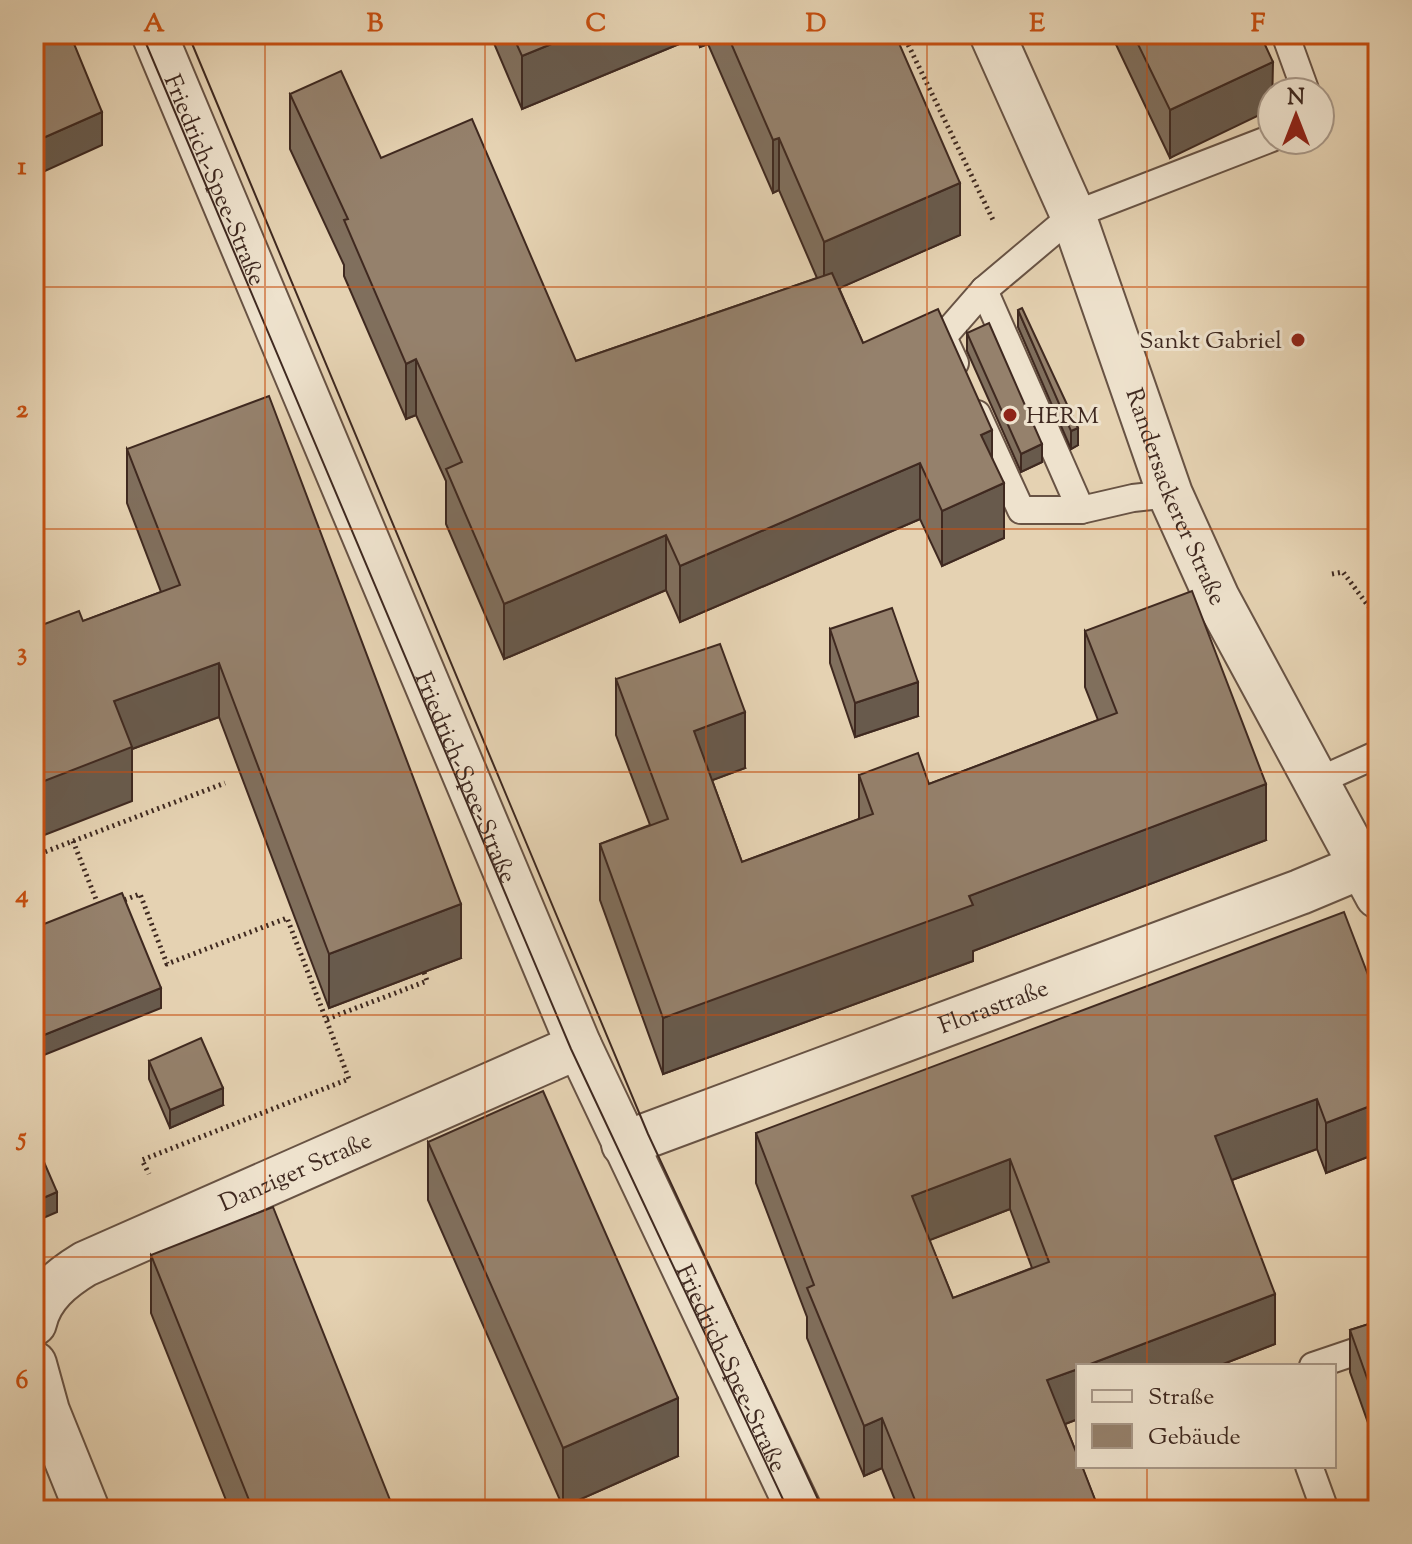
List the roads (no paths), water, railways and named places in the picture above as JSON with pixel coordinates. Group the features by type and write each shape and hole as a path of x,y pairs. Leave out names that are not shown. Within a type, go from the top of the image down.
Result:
{"street":[{"name":"Friedrich-Spee-Straße","path":"154,34 579,1046 799,1510"},
{"name":"Randersackerer Straße","path":"992,34 1073,215 1170,494 1217,598 1370,881"},
{"name":"Florastraße","path":"624,1144 1300,892 1370,881"},
{"name":"Danziger Straße","path":"34,1323 46,1295 64,1276 85,1264 579,1046"},
{"path":"34,1364 47,1411 87,1510"}],"lane":[{"path":"1285,34 1300,76"},
{"path":"1170,494 1133,498 1081,510 1021,510 943,337 984,290 1073,215 1256,144"},
{"path":"984,290 1081,510"},
{"path":"1316,782 1378,754"},
{"path":"1319,1364 1378,1344"},
{"path":"1310,1468 1325,1510"}],"tram line":[{"path":"142,34 571,1049 788,1510"},
{"path":"188,34 648,1134 823,1510"}],"place":[{"name":"Sankt Gabriel","path":"1298,340"},
{"name":"HERM","path":"1010,415"}]}
